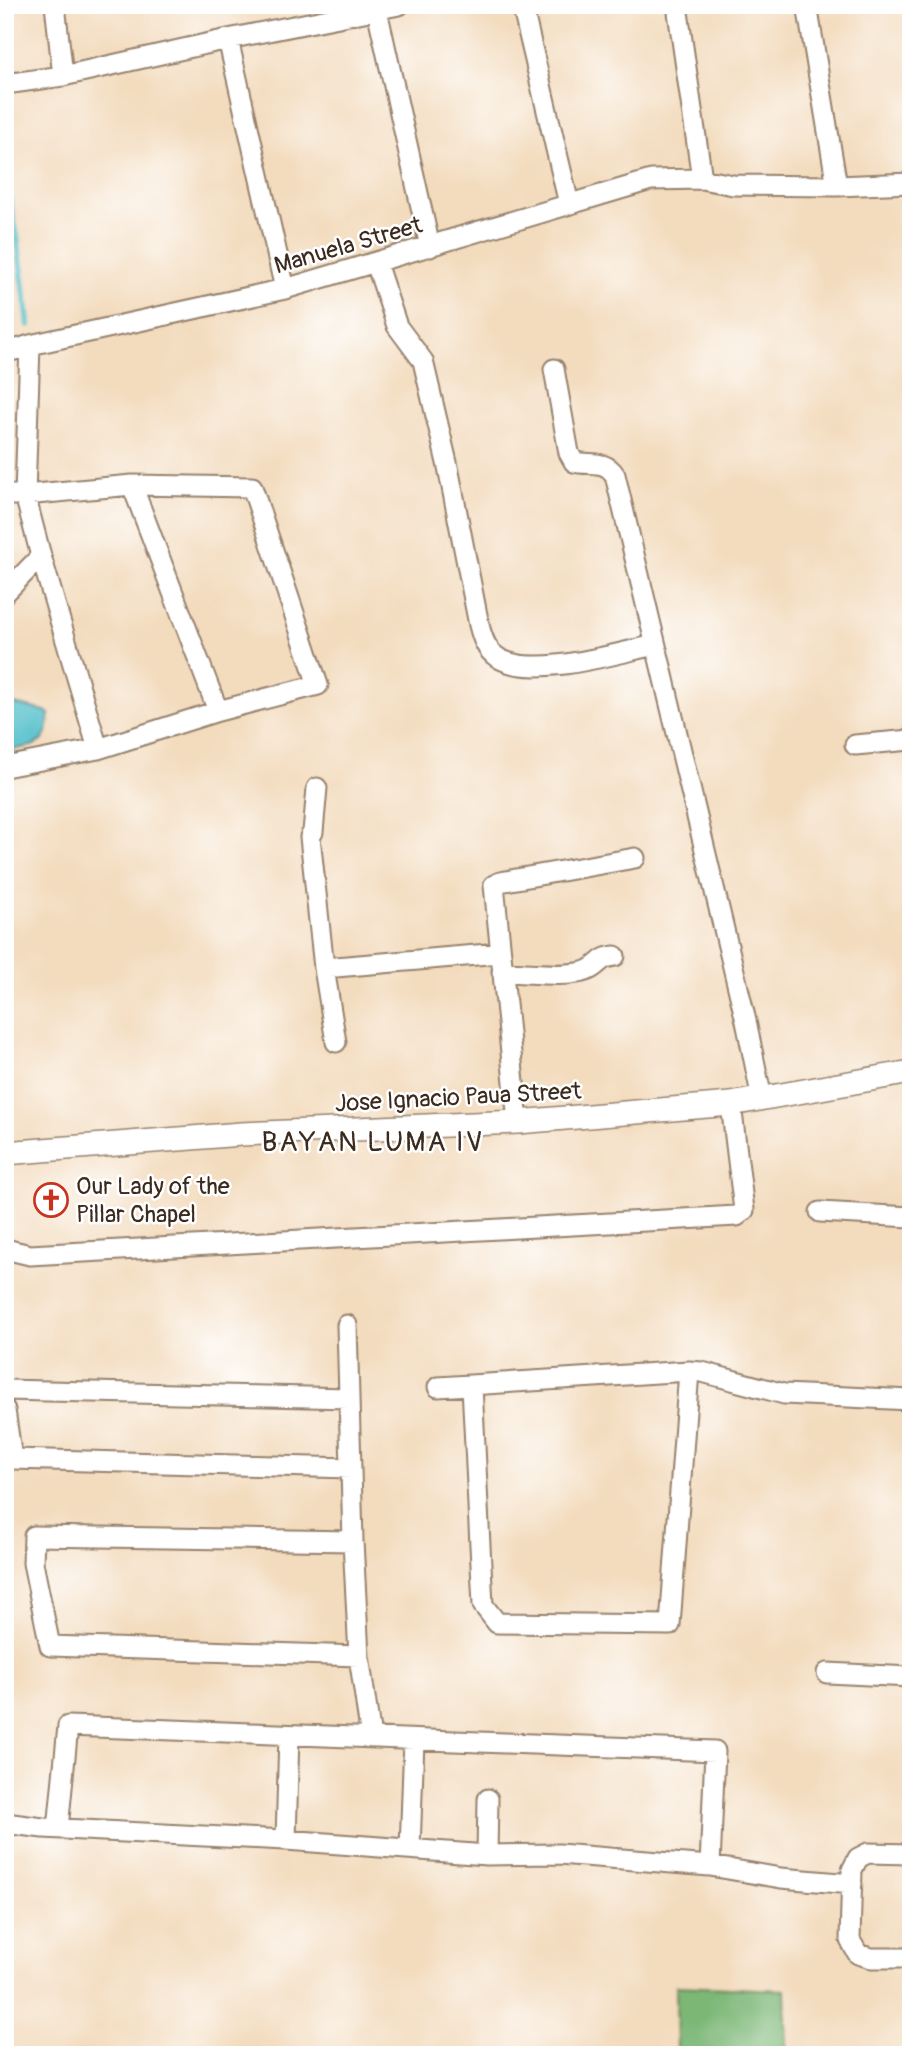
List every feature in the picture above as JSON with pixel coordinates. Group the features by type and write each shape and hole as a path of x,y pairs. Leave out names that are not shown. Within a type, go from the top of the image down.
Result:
{"street":[{"path":"55,5 63,76"},
{"path":"5,84 63,76 398,5"},
{"path":"522,5 569,204"},
{"path":"677,5 702,179"},
{"path":"807,5 837,186"},
{"path":"377,10 430,247"},
{"path":"228,39 285,289"},
{"name":"Manuela Street","path":"5,353 30,345 285,289 651,180 702,179 733,184 837,186 911,183"},
{"path":"376,263 397,326 423,361 448,467 479,625 491,652 498,658 515,664 539,665 579,662 655,645"},
{"path":"30,345 25,495 98,749"},
{"path":"555,369 569,453 574,462 601,463 610,467 615,475 746,1021 762,1099"},
{"path":"132,485 218,710"},
{"path":"5,495 132,485 252,486 318,685 218,710 98,749 5,767"},
{"path":"5,593 41,556"},
{"path":"855,745 911,740"},
{"path":"317,788 313,832 310,836 324,968 336,1042"},
{"path":"518,1122 495,885 635,858"},
{"path":"324,968 501,962 555,974 585,971 600,960 615,957"},
{"name":"Jose Ignacio Paua Street","path":"5,1153 241,1134 518,1122 731,1104 911,1072"},
{"path":"5,1249 30,1255 737,1216 744,1210 731,1104"},
{"path":"820,1212 911,1217"},
{"path":"347,1325 359,1656 371,1738"},
{"path":"472,1386 483,1605 497,1623 670,1625 689,1371"},
{"path":"438,1387 689,1371 784,1394 911,1400"},
{"path":"5,1390 349,1398"},
{"path":"5,1410 12,1458 351,1468"},
{"path":"353,1541 34,1536 33,1563 50,1646 359,1656"},
{"path":"827,1673 911,1677"},
{"path":"58,1829 68,1726 715,1751 710,1866"},
{"path":"286,1840 289,1735"},
{"path":"410,1849 414,1740"},
{"path":"487,1854 488,1800"},
{"path":"5,1822 58,1829 286,1840 487,1854 559,1854 710,1866 781,1878 852,1884"},
{"path":"911,1854 868,1853 858,1858 852,1870 849,1940 858,1954 871,1958 911,1958"}],"green space":[{"path":"676,1986 785,1990 787,2055 677,2055"}],"water":[{"path":"5,702 49,714 43,740 32,746 5,751"}],"waterway":[{"path":"5,178 17,236 29,325"}],"place":[{"name":"Our Lady of the Pillar Chapel","path":"51,1200"}],"district":[{"name":"BAYAN LUMA IV","path":"373,1141"}]}
